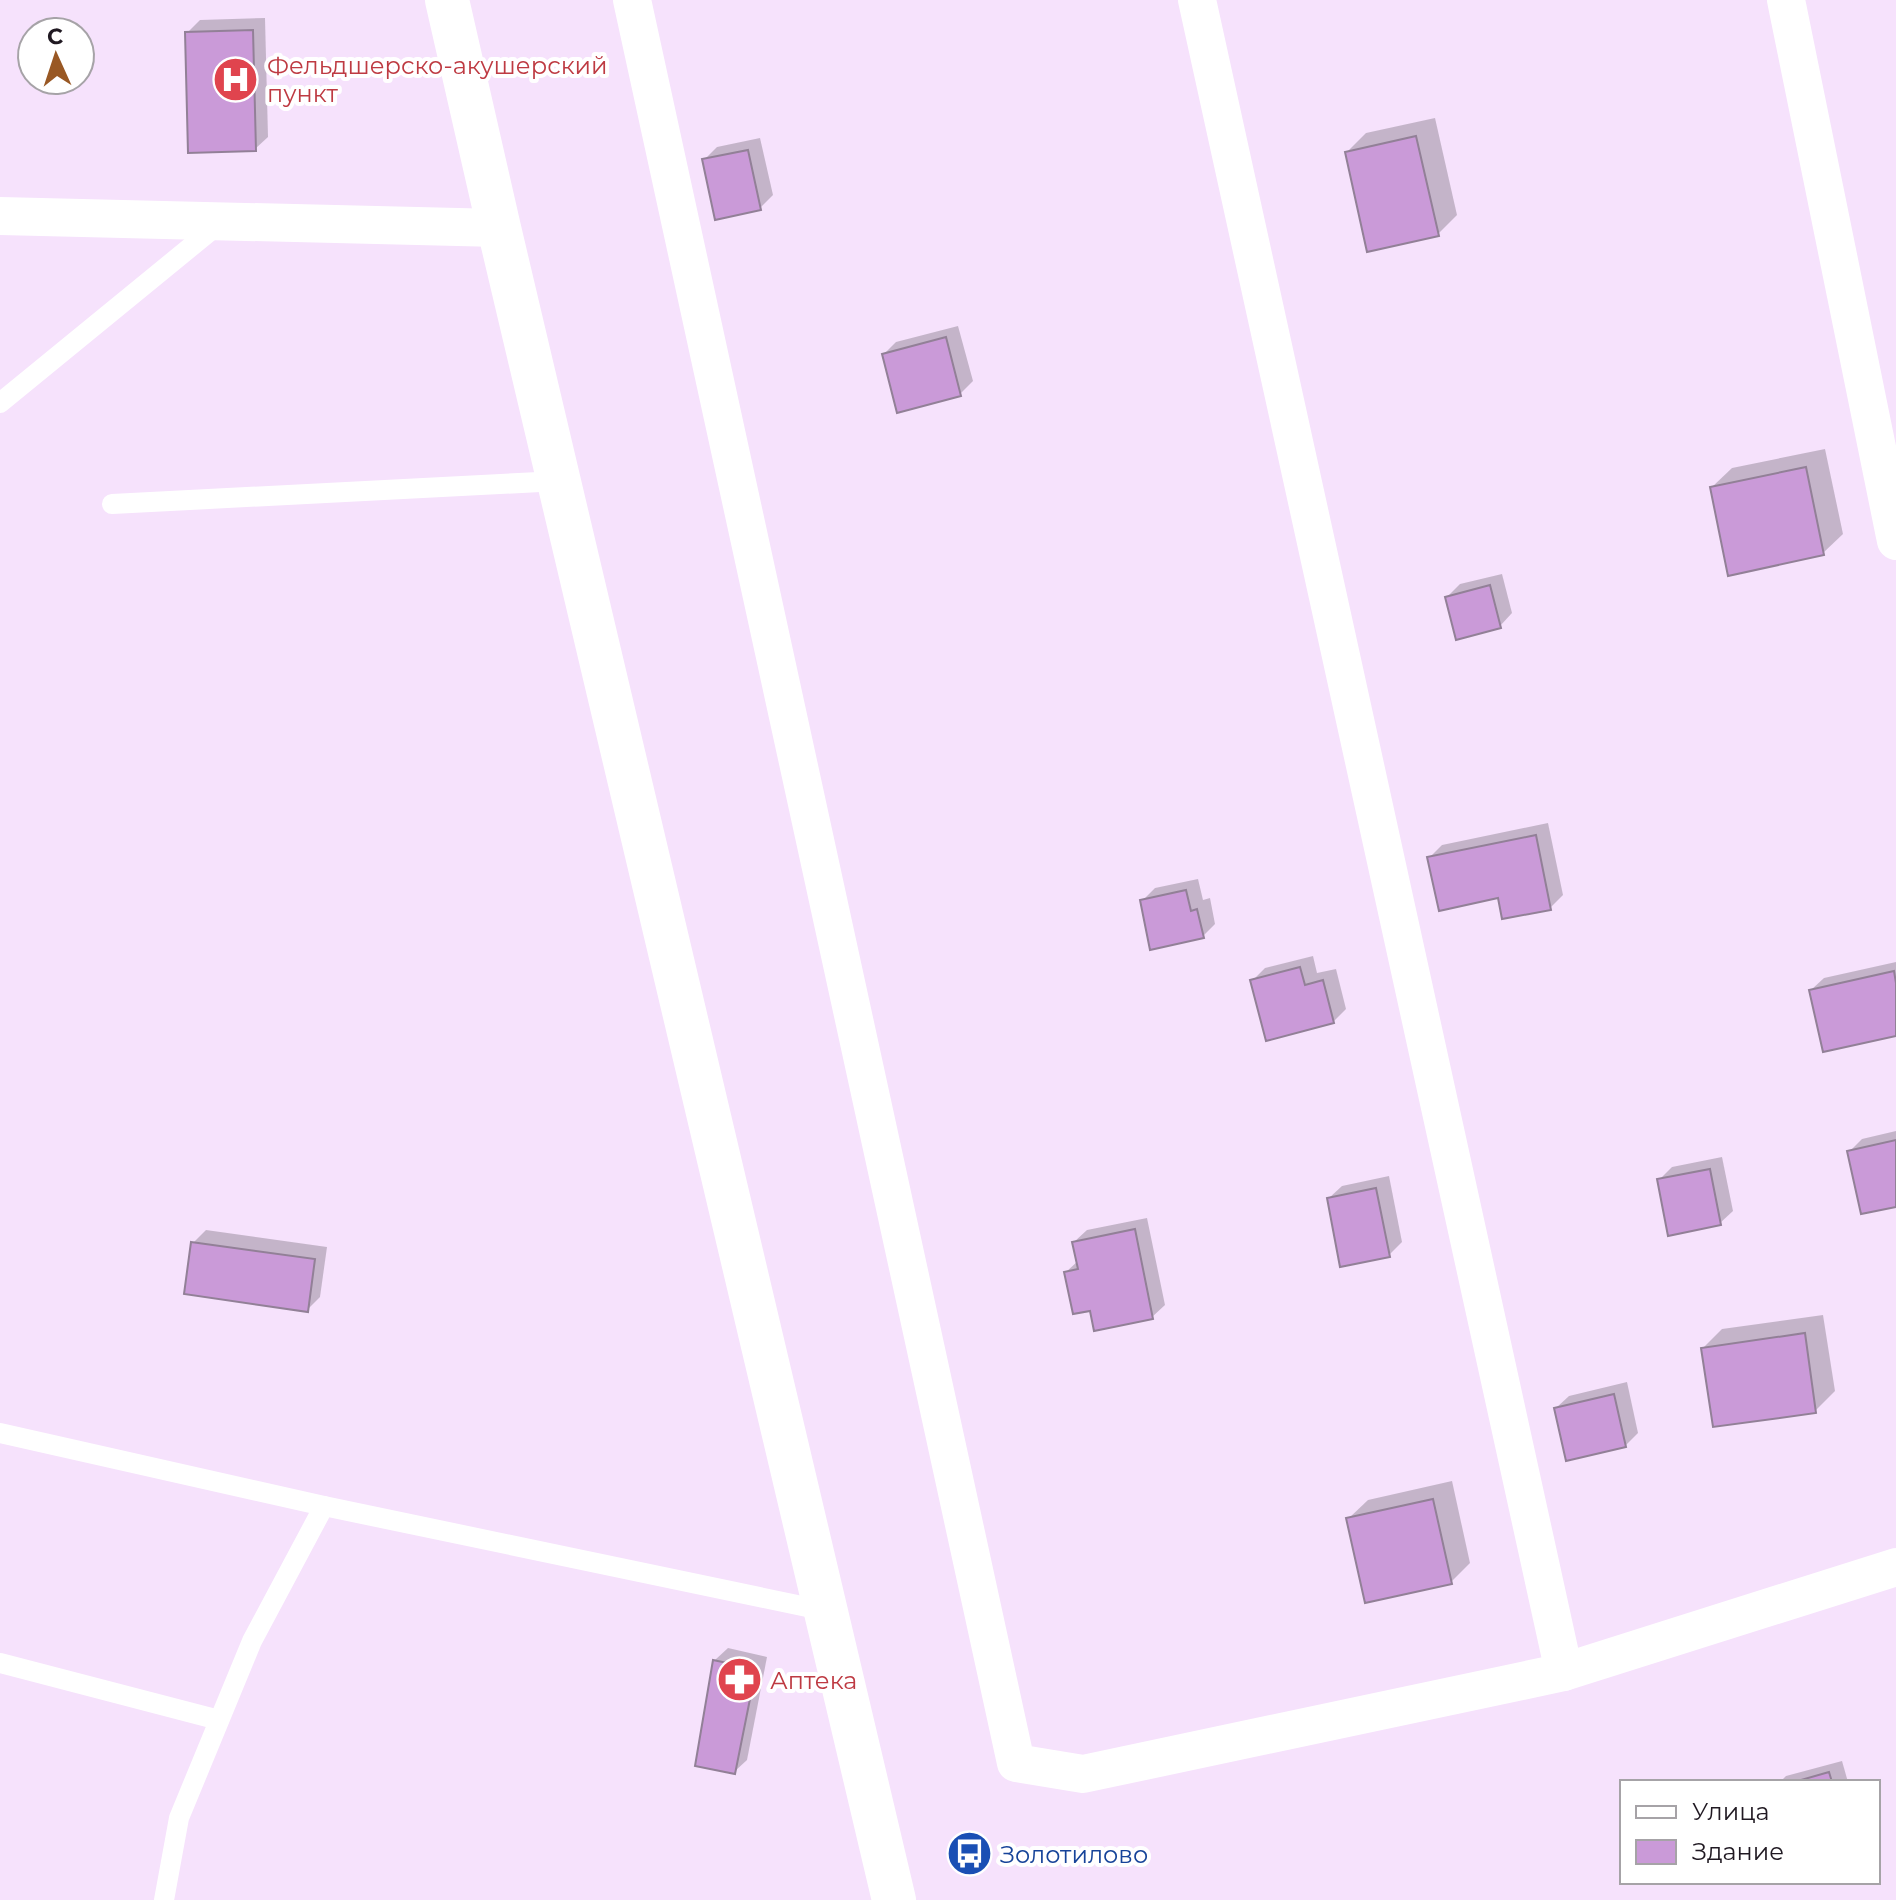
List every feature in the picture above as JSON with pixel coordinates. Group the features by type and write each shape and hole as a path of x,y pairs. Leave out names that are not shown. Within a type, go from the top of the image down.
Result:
{"main road":[{"path":"447,0 894,1900"}],"street":[{"path":"632,0 1016,1763 1083,1774 1564,1672 1896,1567"},
{"path":"1197,0 1564,1672"},
{"path":"1786,0 1896,541"},
{"path":"0,216 499,228"}],"lane":[{"path":"0,403 222,221"},
{"path":"112,504 559,481"},
{"path":"0,1433 324,1506 826,1611"},
{"path":"164,1900 179,1818 252,1641 324,1506"},
{"path":"0,1663 219,1720"}],"building":[{"path":"253,30 256,151 188,153 185,32"},
{"path":"1416,136 1439,236 1367,252 1345,152"},
{"path":"748,150 761,210 715,220 702,159"},
{"path":"946,337 961,396 897,413 882,354"},
{"path":"1806,467 1824,555 1728,576 1710,487"},
{"path":"1490,585 1501,628 1456,640 1445,597"},
{"path":"1536,835 1551,910 1502,919 1498,898 1439,911 1427,857"},
{"path":"1186,890 1191,911 1197,909 1204,938 1150,950 1140,900"},
{"path":"1300,967 1305,985 1323,980 1334,1023 1266,1041 1250,980"},
{"path":"1894,971 1896,1036 1823,1052 1809,990"},
{"path":"1896,1140 1896,1207 1861,1214 1847,1151"},
{"path":"1710,1169 1721,1225 1668,1236 1657,1179"},
{"path":"1376,1188 1390,1257 1340,1267 1327,1198"},
{"path":"1135,1229 1153,1319 1094,1331 1090,1311 1073,1314 1064,1272 1078,1269 1072,1242"},
{"path":"191,1242 315,1259 308,1312 184,1294"},
{"path":"1805,1333 1816,1413 1713,1427 1701,1348"},
{"path":"1614,1394 1626,1447 1566,1461 1554,1408"},
{"path":"1433,1499 1452,1584 1365,1603 1346,1518"},
{"path":"713,1660 756,1669 735,1774 695,1766"},
{"path":"1829,1772 1831,1780 1801,1780"}],"place":[{"name":"Фельдшерско-акушерский пункт","path":"236,79"},
{"name":"Аптека","path":"739,1680"},
{"name":"Золотилово","path":"969,1854"}]}
